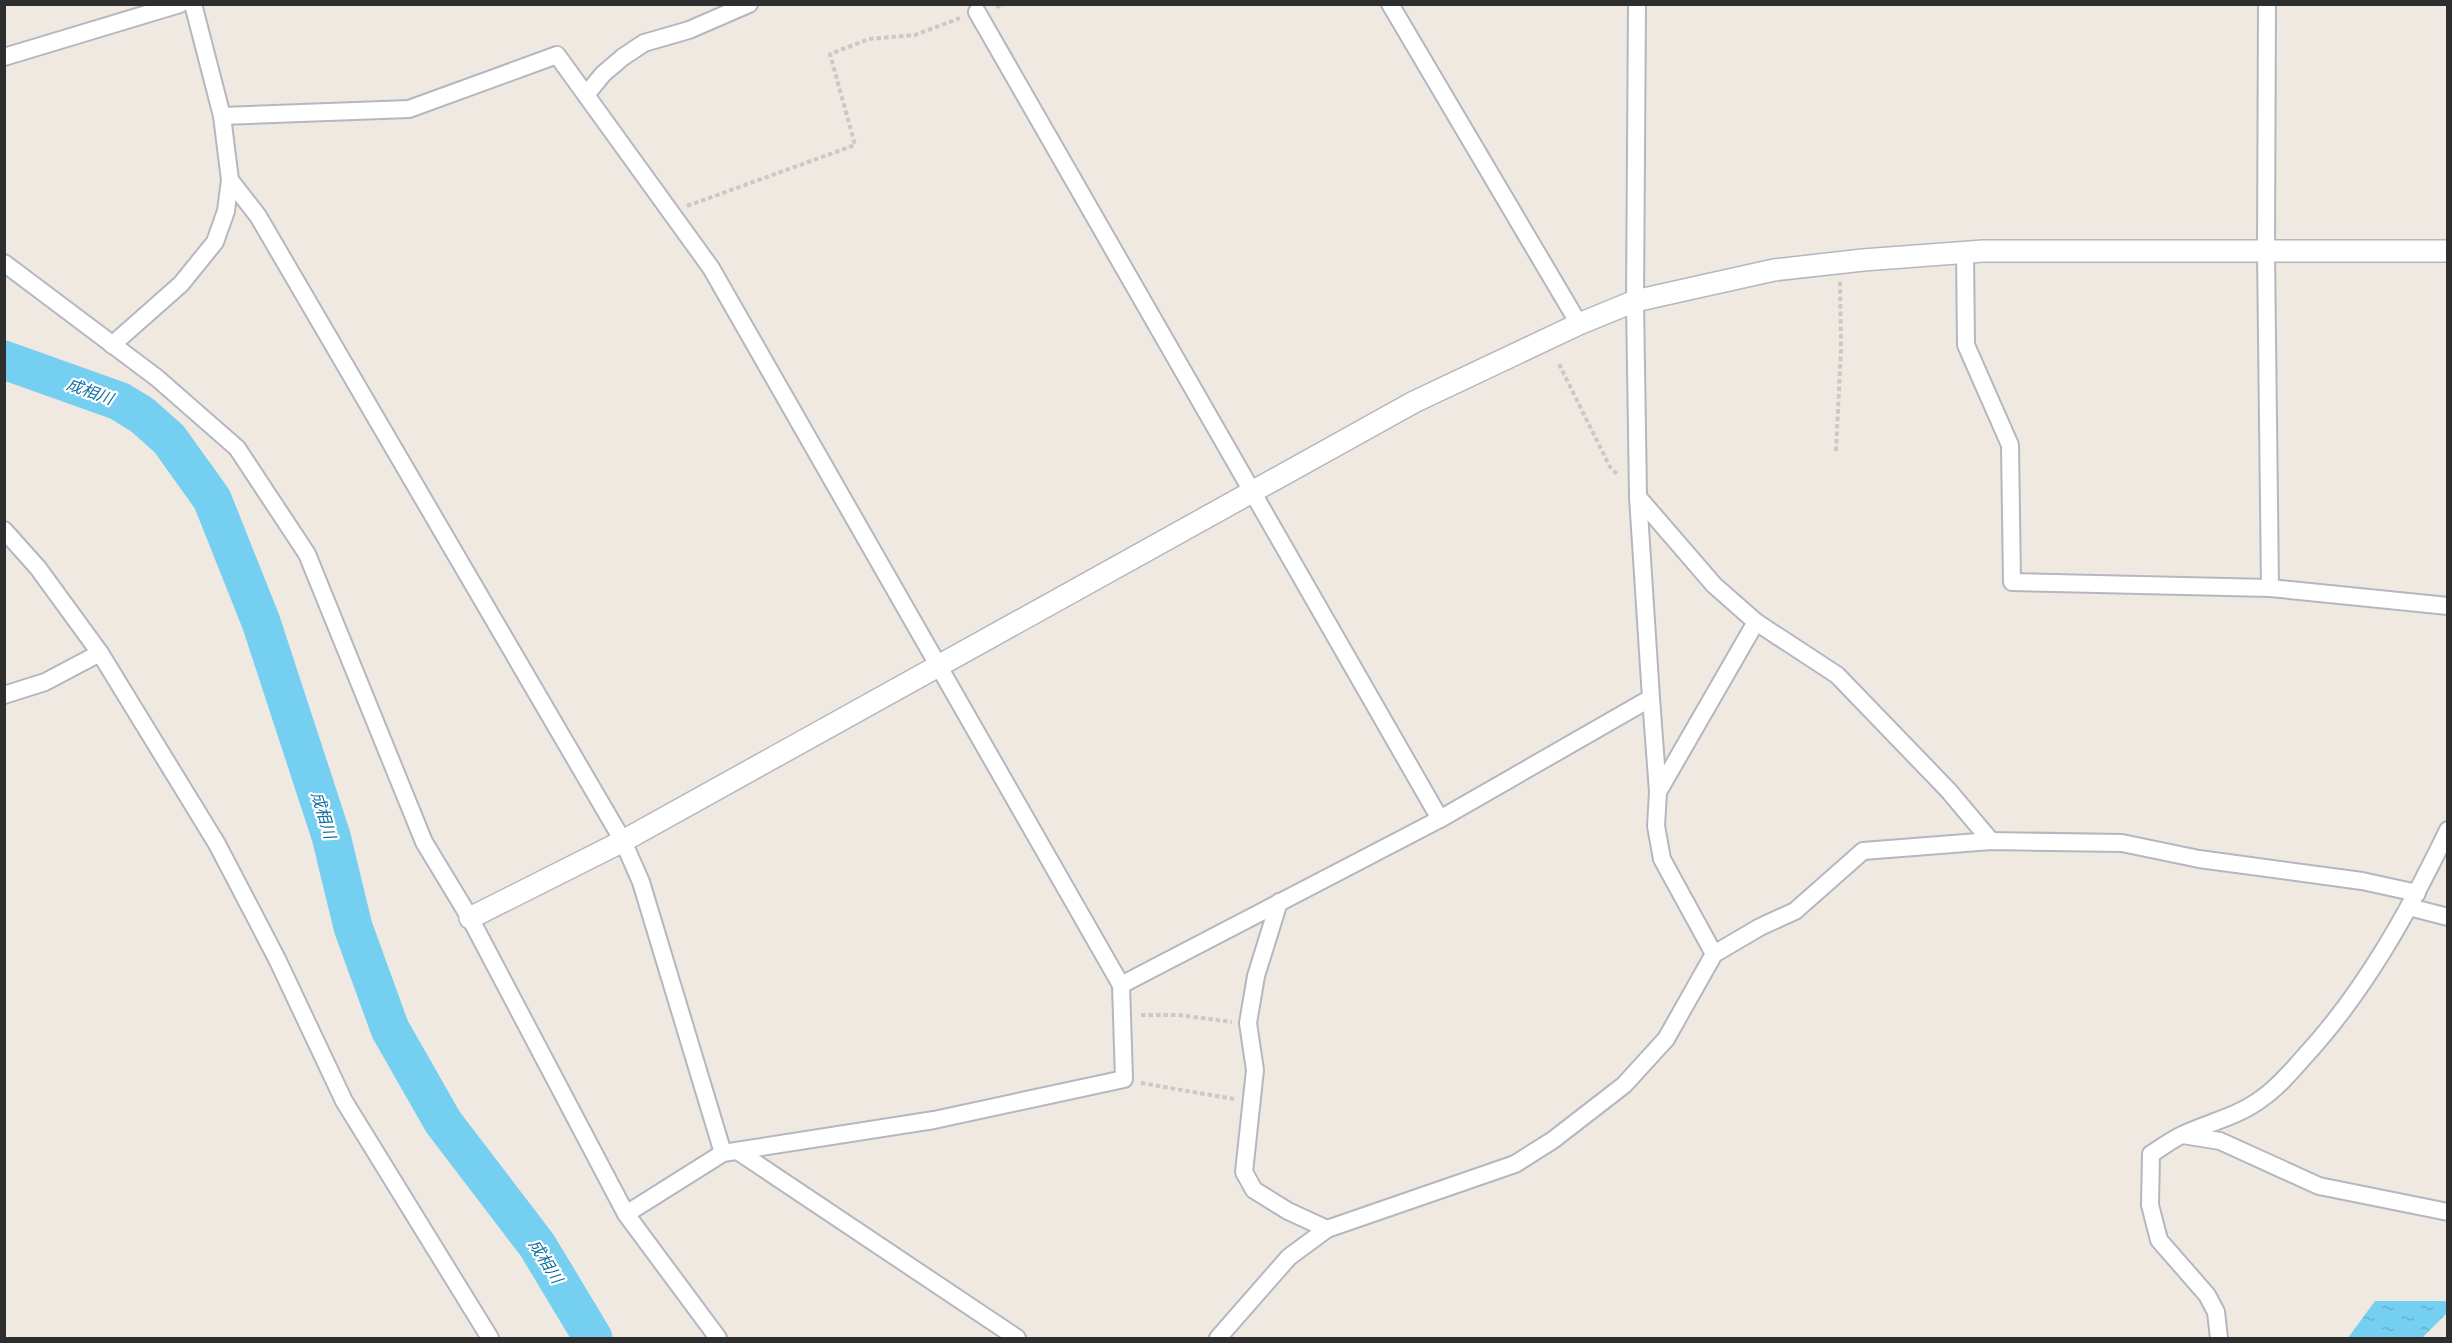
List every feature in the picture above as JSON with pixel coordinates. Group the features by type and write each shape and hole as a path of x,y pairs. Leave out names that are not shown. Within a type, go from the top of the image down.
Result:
{"street":[{"path":"4,57 180,4"},
{"path":"112,345 181,284 215,242 226,211 230,180 222,116 193,4"},
{"path":"586,95 603,74 644,43 689,30 749,4"},
{"path":"1390,4 1579,324"},
{"path":"1637,4 1635,301 1638,497 1658,792 1656,826 1662,859 1714,954"},
{"path":"2266,4 2270,588"},
{"path":"977,12 1440,819"},
{"path":"222,116 409,109 557,55 711,268 1121,985 1124,1079 934,1120 731,1153 626,1214"},
{"path":"230,180 258,216 623,841 641,882 731,1153 1017,1338"},
{"path":"470,918 623,841 1414,402 1579,324 1635,301 1774,270 1965,252 2448,251"},
{"path":"1965,252 1966,345 2010,445 2012,582 2270,588 2448,606"},
{"path":"4,263 157,378 237,448 307,554 424,842 470,918 626,1214 718,1338"},
{"path":"1638,497 1714,585 1756,622 1837,675 1948,790 1991,842"},
{"path":"4,530 38,568 100,653 217,844 277,959 344,1101 490,1338"},
{"path":"1658,792 1756,622"},
{"path":"4,695 45,682 100,653"},
{"path":"1121,985 1440,819 1651,698"},
{"path":"2219,1338 2216,1312 2207,1295 2159,1240 2150,1205 2151,1154 2182,1135 2230,1117 2262,1099 2295,1067 2334,1024 2374,965 2413,900 2448,830"},
{"path":"1218,1338 1289,1257 1327,1229 1515,1164 1552,1140 1624,1085 1666,1039 1714,954 1760,927 1795,911 1863,850 1991,842 2122,843 2199,859 2362,880 2448,917"},
{"path":"1279,902 1256,976 1248,1023 1255,1070 1244,1172 1254,1190 1327,1229"},
{"path":"2182,1135 2220,1141 2319,1186 2448,1212"}],"path":[{"path":"670,212 855,145 830,54 869,39 915,34 1005,4"},
{"path":"1836,451 1841,348 1839,263"},
{"path":"1559,364 1610,467 1638,497"},
{"path":"1122,1016 1179,1016 1248,1023"},
{"path":"1124,1079 1253,1103"}],"water":[{"path":"2375,1301 2447,1301 2447,1313 2422,1338 2348,1338"}],"waterway":[{"name":"成相川","path":"4,360 119,401 142,415 169,439 212,499 261,622 331,836 353,927 390,1029 443,1122 537,1245 593,1338"}]}
